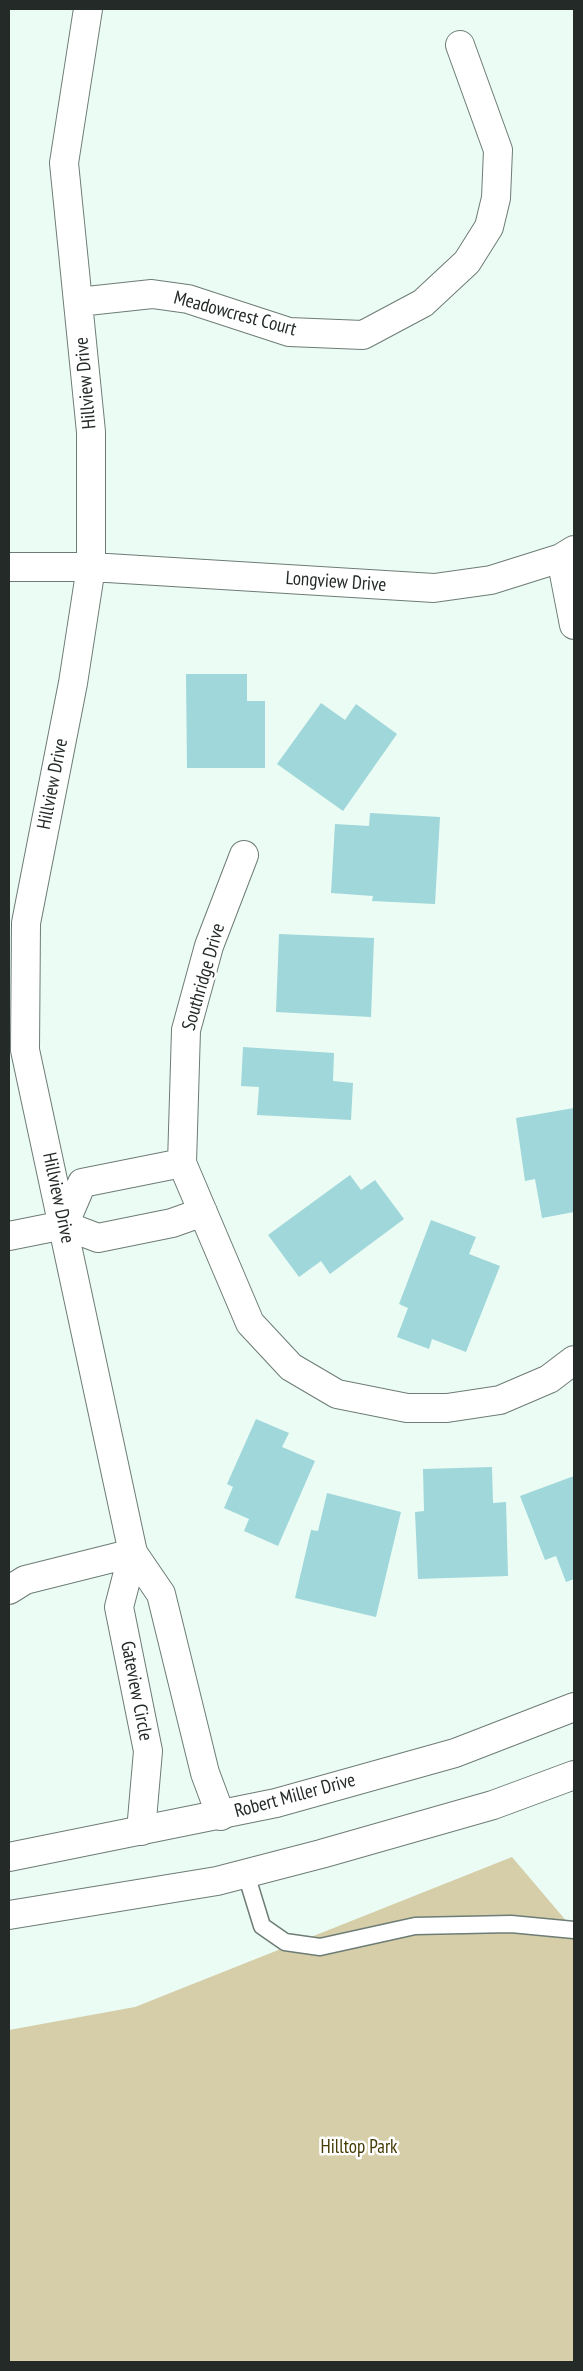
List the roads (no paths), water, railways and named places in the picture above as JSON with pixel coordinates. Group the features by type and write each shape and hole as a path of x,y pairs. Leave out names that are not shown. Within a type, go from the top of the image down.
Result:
{"street":[{"name":"Hillview Drive","path":"88,9 64,163 91,432 92,567 73,683 26,923 25,1050 133,1552"},
{"name":"Meadowcrest Court","path":"78,302 152,294 188,299 289,332 364,335 423,303 467,262 489,227 496,198 498,150 460,45"},
{"name":"Longview Drive","path":"9,567 92,567 434,588 491,580 568,554"},
{"path":"568,554 574,626"},
{"name":"Southridge Drive","path":"244,855 209,946 186,1030 182,1162 250,1323 291,1367 337,1394 407,1408 447,1408 500,1400 549,1379 574,1360"},
{"path":"64,1225 82,1183 182,1162"},
{"path":"9,1236 64,1225 98,1238 172,1223 203,1212"},
{"path":"9,1590 25,1580 133,1552 161,1594 205,1773 221,1816"},
{"name":"Gateview Circle","path":"133,1552 120,1607 148,1751 141,1831"},
{"name":"Robert Miller Drive","path":"9,1857 221,1816 276,1803 454,1753 574,1707"},
{"path":"9,1915 217,1881 246,1874 493,1806 574,1775"}],"lane":[{"path":"246,1874 262,1926 285,1942 320,1947 415,1926 510,1924 574,1930"}],"park label":[{"name":"Hilltop Park","path":"359,2148"}]}
